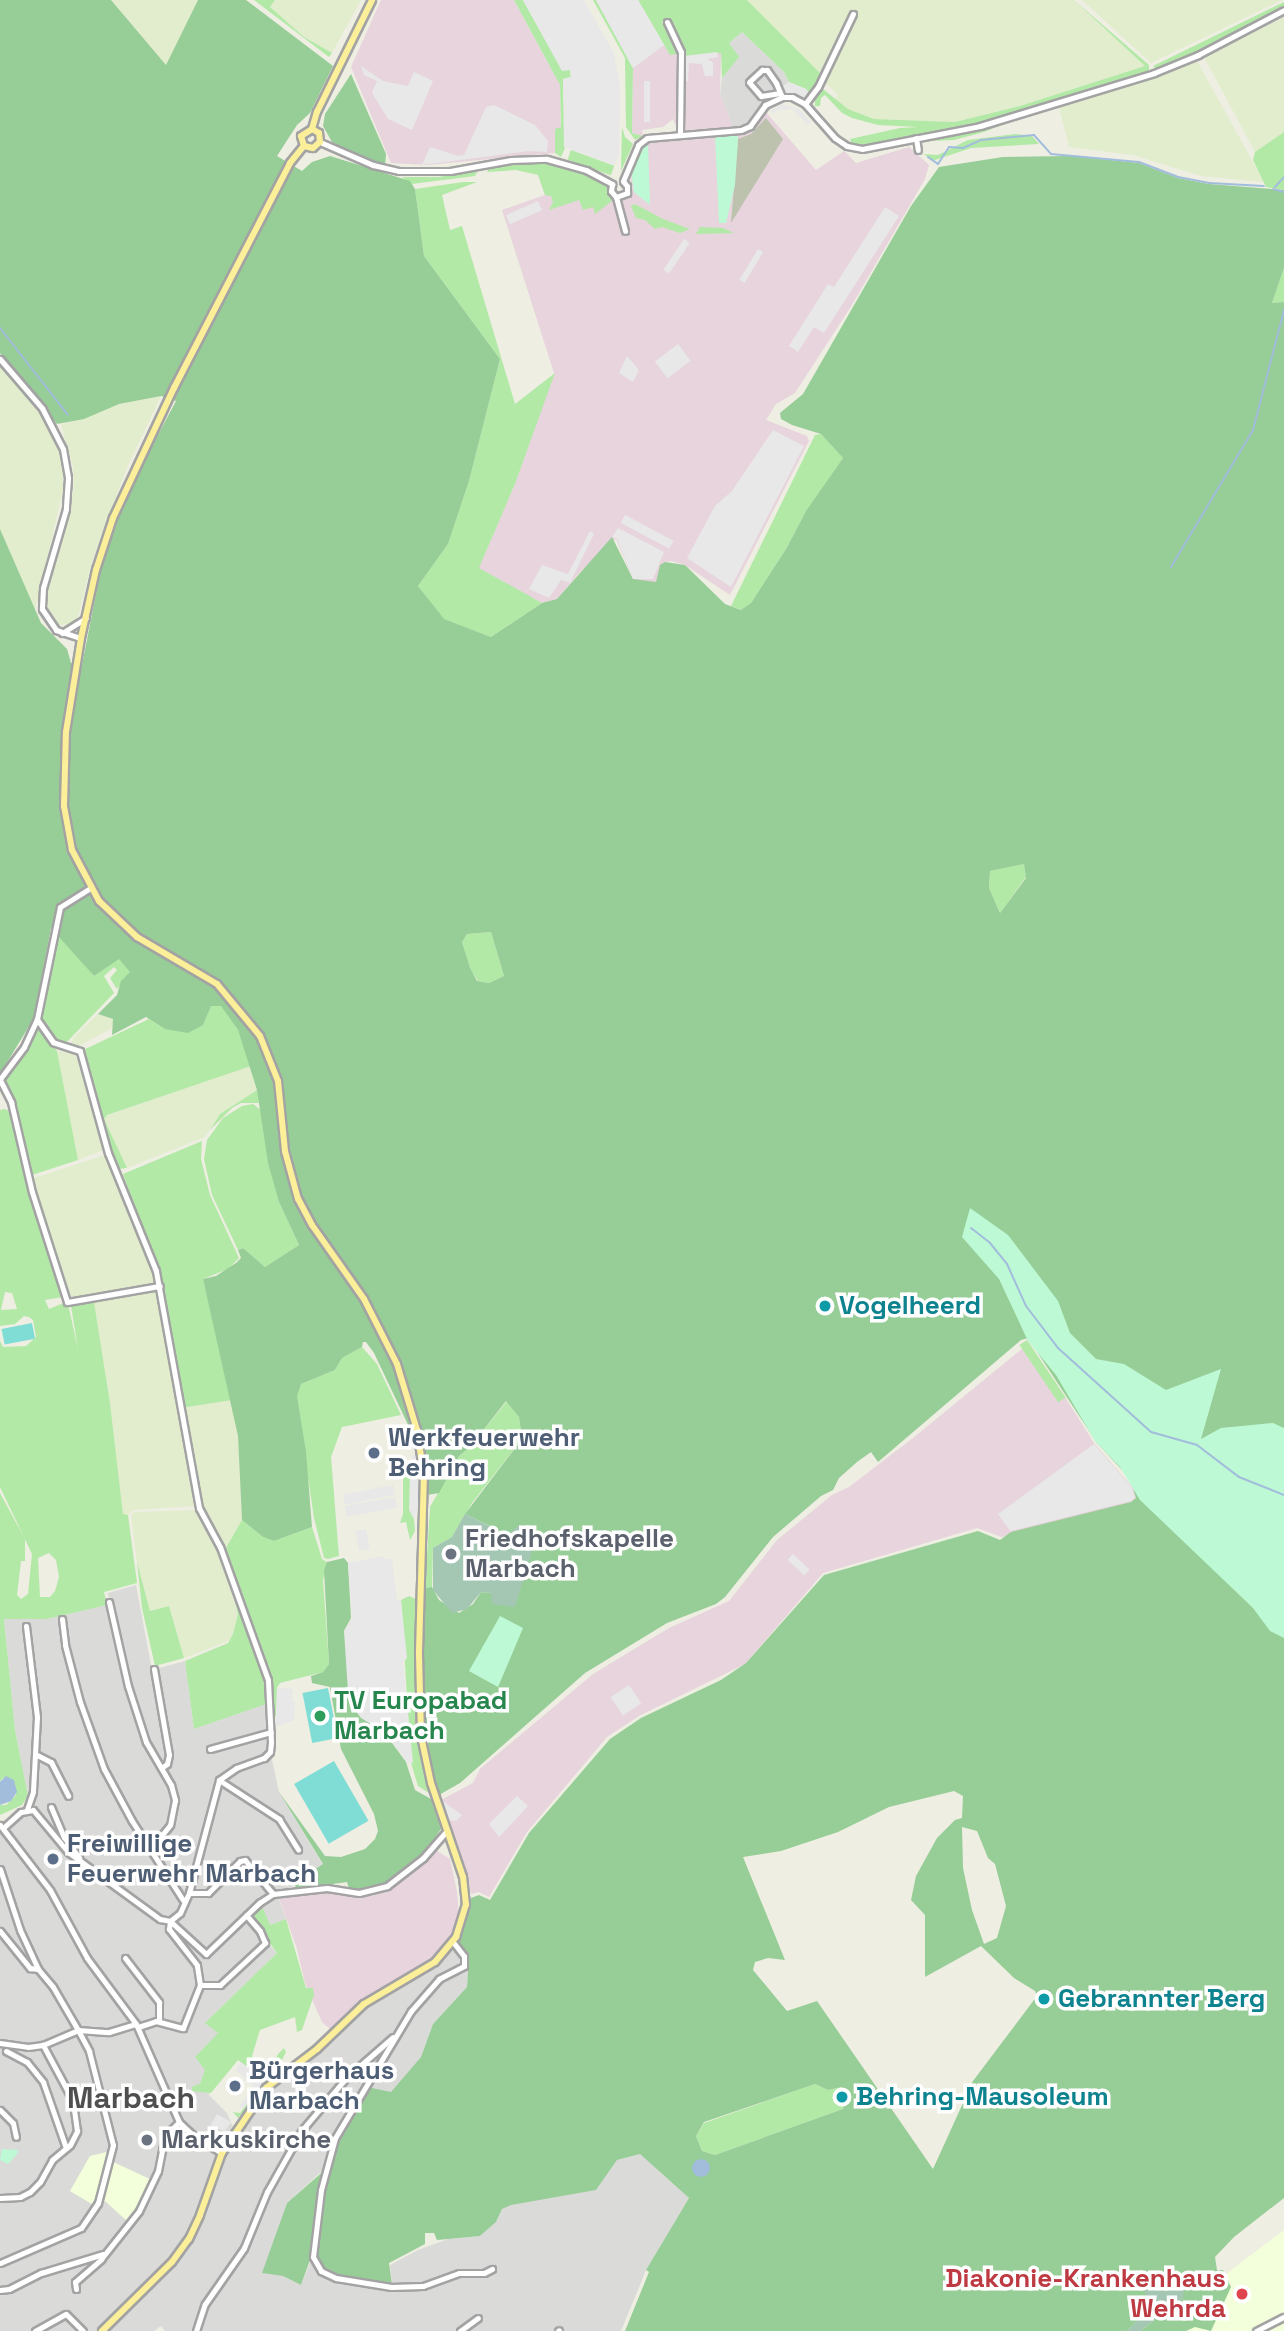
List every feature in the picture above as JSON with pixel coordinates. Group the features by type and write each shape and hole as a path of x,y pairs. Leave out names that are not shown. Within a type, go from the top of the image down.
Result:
{"main road":[{"path":"304,146 301,136 312,129 321,102 372,0"},
{"path":"304,146 313,148 320,142 319,133 312,129"},
{"path":"102,2331 173,2260 188,2239 200,2215 222,2153 270,2083 317,2049 364,2004 435,1962 453,1942 464,1919 466,1895 463,1877 431,1783 419,1718 424,1476 413,1411 384,1336 298,1199 285,1151 278,1081 265,1047 244,1013 217,984 137,937 111,915 90,888 72,850 63,777 66,732 81,638 96,570 131,475 290,163 304,146"}],"street":[{"path":"781,95 767,69 762,70 750,82 761,96 792,97 805,104 835,138 854,149 980,125 1154,73 1198,55 1284,10"},
{"path":"805,104 818,86 853,14"},
{"path":"667,22 681,52 680,134"},
{"path":"623,181 638,145 655,135 741,130 750,125 765,105 781,95"},
{"path":"916,138 918,150"},
{"path":"320,142 373,165 399,171 450,171 511,160 547,159 572,165 612,184 623,181"},
{"path":"616,197 627,193 627,186 623,181"},
{"path":"612,184 611,191 616,197 625,231"},
{"path":"0,359 42,408 63,449 68,478 66,509 41,602 46,620 62,633 81,638"},
{"path":"62,633 86,618"},
{"path":"90,888 65,902 57,914 37,1019 24,1047 0,1079 11,1102 32,1192 67,1302 160,1286"},
{"path":"0,2043 22,2048 43,2045 78,2030 109,2032 159,2021 184,2028 200,1985 197,1965 169,1929 170,1921 180,1913 183,1900 189,1892 219,1780 236,1768 264,1758 270,1752 268,1680 220,1547 199,1508 160,1286 141,1229 100,1129 80,1051 53,1042 37,1019"},
{"path":"109,1602 131,1697 150,1753 174,1792 175,1812 169,1826 150,1850"},
{"path":"62,1619 69,1662 95,1748 115,1792 183,1900"},
{"path":"26,1626 36,1694 37,1755 27,1809"},
{"path":"154,1669 169,1755 167,1763 161,1768"},
{"path":"210,1749 270,1729"},
{"path":"37,1755 51,1762 68,1796"},
{"path":"219,1780 279,1819 298,1849"},
{"path":"51,1807 64,1837 79,1858"},
{"path":"222,2153 179,2122 137,2025 87,1958 50,1890 1,1827 27,1809 33,1810 68,1852 160,1919 170,1921 204,1955 246,1915 273,1894 327,1888 359,1893 387,1886 423,1858 447,1830"},
{"path":"189,1892 208,1893 240,1861 245,1860 273,1894"},
{"path":"0,1869 20,1930 38,1969 53,1987 89,2051 112,2133 113,2150 98,2203 75,2233 0,2263"},
{"path":"200,1985 220,1985 265,1943 265,1938 246,1915"},
{"path":"0,1931 30,1968 38,1969"},
{"path":"453,1942 464,1956 464,1966 439,1979 393,2037 335,2137 321,2190 313,2257 321,2271 336,2278 391,2287 423,2286 459,2273 484,2273 492,2269"},
{"path":"125,1958 159,2002 159,2021"},
{"path":"196,2331 205,2304 244,2248 267,2192 302,2130 346,2078 393,2037"},
{"path":"0,2198 20,2197 30,2192 40,2182 52,2160 66,2148 77,2132 76,2110 43,2045"},
{"path":"6,2051 27,2062 43,2082 66,2148"},
{"path":"0,2110 13,2123 16,2137"},
{"path":"76,2289 75,2282 101,2259 103,2253 139,2211 158,2171 165,2136 179,2122"},
{"path":"0,2290 9,2290 41,2273 103,2253"},
{"path":"35,2331 66,2314 83,2331"},
{"path":"1256,2331 1284,2317"},
{"path":"460,2331 478,2318"}],"shaded area":[{"path":"111,0 198,0 166,65"},
{"path":"275,0 361,0 332,53 304,37 269,7"},
{"path":"381,0 514,0 560,85 561,144 555,153 427,165 391,163 351,67"},
{"path":"523,0 584,0 614,53 620,86 619,155 614,165 564,147 563,79 571,77 570,70 562,71"},
{"path":"596,0 638,0 664,45 633,68"},
{"path":"747,0 1074,0 1145,66 1020,106 955,122 874,119 848,109 835,99 838,95 824,81 842,38 839,38 822,75"},
{"path":"1082,0 1282,0 1151,63"},
{"path":"1284,17 1284,132 1255,152 1204,57"},
{"path":"669,18 684,50 721,52 720,94 733,128 684,130 684,125 675,124 673,119 663,127 642,130 643,136 632,133 633,68 664,45 670,55 662,22"},
{"path":"742,32 784,72 789,82 765,99 746,123 733,128 720,94 722,78 738,57 729,43"},
{"path":"686,51 685,56 717,52 718,57 707,59 713,62 713,76 705,76 702,64 689,63 688,81 684,82 684,66 677,54"},
{"path":"1197,61 1264,182 1201,176 1133,155 1069,147 1059,108"},
{"path":"361,66 383,81 408,86 414,72 433,81 412,130 388,119 372,93 377,81 364,75"},
{"path":"644,81 650,81 650,122 644,122"},
{"path":"789,82 806,89 811,96 806,100 793,94 782,94 779,90"},
{"path":"781,104 799,109 811,122 808,125 792,109 778,110 772,114 770,111"},
{"path":"494,105 535,125 548,141 547,152 528,151 422,165 430,147 458,156 464,155 486,107"},
{"path":"765,111 816,170 844,151 856,163 909,147 929,165 925,179 852,305 795,393 776,404 766,420 807,436 809,441 730,595 685,565 671,561 665,562 656,583 633,579 616,539 580,572 557,599 542,603 478,569 515,484 554,373 502,210 545,195 538,174 619,202 629,197 633,163 640,149 648,142 693,136 734,136 755,125"},
{"path":"766,118 783,139 731,223 738,139 751,134"},
{"path":"715,136 738,136 735,185 726,223 719,223"},
{"path":"648,144 650,205 634,192 631,172 639,152"},
{"path":"538,201 542,210 510,224 506,215"},
{"path":"885,207 899,216 824,333 814,327 798,352 789,346 828,284 834,287"},
{"path":"684,239 690,243 669,274 663,270"},
{"path":"758,249 763,252 745,283 739,280"},
{"path":"678,344 691,361 667,378 655,361"},
{"path":"627,356 639,370 633,382 619,373"},
{"path":"0,362 40,409 56,438 63,466 63,490 35,610 0,529"},
{"path":"161,396 126,470 92,561 78,617 71,624 57,625 49,618 44,602 71,508 74,483 73,466 61,425 119,404"},
{"path":"773,430 804,446 731,587 687,558 715,506 732,491"},
{"path":"625,515 674,541 669,549 621,523"},
{"path":"618,528 664,552 653,579 633,579 617,539 612,537"},
{"path":"590,531 594,534 570,583 561,580 549,598 529,589 542,565 568,574"},
{"path":"98,1014 113,1019 112,1028 79,1046 70,1045 75,1036"},
{"path":"57,1051 72,1053 79,1061 103,1150 78,1160"},
{"path":"251,1066 257,1090 220,1114 205,1137 127,1168 103,1119 107,1115"},
{"path":"102,1156 107,1158 127,1203 156,1284 73,1300 53,1250 31,1179"},
{"path":"970,1208 1008,1235 1058,1301 1070,1333 1096,1359 1124,1364 1166,1390 1221,1369 1201,1439 1221,1428 1273,1423 1284,1428 1284,1638 1270,1631 1253,1608 1140,1500 1120,1467 1095,1441 1056,1375 1028,1341 999,1279 962,1237"},
{"path":"155,1289 194,1506 133,1510 128,1515 123,1514 110,1403 94,1302"},
{"path":"32,1323 35,1339 5,1345 2,1329"},
{"path":"1023,1348 1059,1401 1065,1397 1094,1443 1133,1488 1136,1498 1131,1502 1002,1537 977,1528 823,1573 745,1664 639,1716 607,1737 527,1832 489,1897 479,1892 471,1894 466,1871 441,1800 473,1783 480,1769 593,1674 669,1628 729,1601 777,1540 832,1495 849,1487 913,1438"},
{"path":"232,1400 238,1436 242,1520 223,1553 200,1505 181,1408"},
{"path":"1094,1444 1132,1488 1135,1498 1010,1531 998,1514"},
{"path":"416,1455 420,1503 414,1519 409,1510 410,1476 412,1456"},
{"path":"393,1485 395,1495 345,1505 343,1495"},
{"path":"395,1497 397,1508 347,1517 345,1506"},
{"path":"196,1510 217,1550 238,1614 233,1634 228,1641 184,1658 169,1606 150,1611 137,1562 131,1515 134,1512"},
{"path":"465,1514 507,1535 518,1526 538,1532 515,1607 492,1604 491,1593 481,1592 467,1609 452,1613 433,1590 433,1548 452,1537"},
{"path":"366,1529 370,1549 359,1551 355,1531"},
{"path":"793,1554 810,1570 804,1576 788,1560"},
{"path":"384,1556 385,1559 392,1559 397,1601 401,1600 407,1658 403,1662 413,1763 407,1762 384,1732 361,1718 352,1706 348,1692 344,1631 352,1618 348,1563"},
{"path":"136,1585 152,1670 185,1661 194,1729 265,1704 268,1741 279,1792 323,1865 278,1897 286,1919 270,1925 258,1900 243,1915 277,1953 206,2022 218,2033 209,2095 227,2113 233,2127 217,2154 190,2233 171,2261 100,2331 0,2331 0,1829 25,1813 29,1802 15,1730 4,1619 47,1619 107,1605 110,1603 108,1593"},
{"path":"500,1616 523,1628 498,1687 469,1671"},
{"path":"629,1685 641,1703 623,1716 611,1697"},
{"path":"277,1688 293,1689 292,1701 295,1702 294,1720 276,1727"},
{"name":"TV Europabad Marbach","path":"328,1688 338,1738 312,1743 302,1693"},
{"path":"334,1761 368,1821 329,1844 294,1784"},
{"path":"6,1776 14,1780 17,1792 11,1801 0,1805 0,1782"},
{"path":"517,1796 528,1806 499,1837 489,1824"},
{"path":"441,1800 462,1815 456,1821 447,1820"},
{"path":"434,1849 450,1859 457,1892 459,1916 452,1935 433,1960 369,1996 331,2030 322,2022 305,1983 297,1949 279,1898 328,1892 372,1896 388,1890 425,1861"},
{"path":"459,1943 469,1954 467,1987 433,2024 421,2057 391,2093 363,2087 334,2136 324,2169 287,2203 263,2273 283,2276 301,2285 311,2260 320,2272 392,2285 390,2265 418,2250 448,2239 480,2236 496,2222 502,2209 511,2204 596,2190 617,2160 640,2154 689,2198 646,2270 621,2331 165,2331 161,2326 154,2331 109,2331 177,2262 194,2235 224,2154 266,2093 333,2042 370,2005 440,1963"},
{"path":"241,2062 265,2081 243,2109 239,2106 254,2086 235,2070"},
{"path":"217,2114 231,2122 225,2131 210,2126"},
{"path":"2,2149 18,2150 8,2164 0,2160"},
{"path":"111,2151 109,2160 152,2180 128,2222 105,2201 97,2199 95,2206 70,2191 90,2156"},
{"path":"701,2159 707,2162 710,2168 707,2174 701,2177 695,2174 692,2168 695,2162"},
{"name":"Diakonie-Krankenhaus Wehrda","path":"1284,2230 1284,2331 1153,2331 1247,2258"},
{"path":"1172,2268 1184,2287 1183,2298 1140,2331 1127,2331 1153,2306 1142,2288"}],"green space":[{"path":"0,0 111,0 166,65 198,0 246,0 333,66 310,113 297,125 277,156 302,171 312,162 330,156 410,181 415,189 424,256 500,359 469,481 448,544 418,586 444,619 491,637 542,603 557,599 612,537 633,579 656,582 660,565 665,562 685,565 725,604 741,610 751,603 786,549 806,511 843,458 821,434 792,425 781,419 780,413 803,394 911,206 939,167 1003,157 1070,156 1139,163 1178,178 1209,184 1284,190 1284,268 1272,303 1284,302 1284,2198 1234,2237 1215,2257 1217,2270 1223,2270 1231,2287 1211,2331 1195,2327 1186,2331 1140,2331 1183,2298 1153,2306 1127,2331 625,2331 649,2272 646,2270 689,2198 640,2154 617,2160 596,2190 511,2205 502,2209 496,2222 480,2236 437,2240 434,2233 425,2233 425,2244 389,2263 392,2285 337,2277 321,2269 315,2258 310,2260 301,2285 283,2276 262,2273 287,2203 327,2168 337,2138 367,2087 391,2092 421,2057 433,2024 467,1987 469,1954 459,1943 471,1898 479,1895 490,1900 529,1833 610,1739 641,1718 721,1680 746,1663 824,1575 978,1531 1000,1540 1011,1532 1131,1502 1136,1498 1133,1488 1136,1485 1097,1443 1028,1338 1021,1340 878,1462 871,1452 857,1462 839,1478 833,1490 821,1496 773,1537 725,1597 716,1604 667,1623 585,1673 460,1783 439,1795 422,1735 420,1672 425,1588 432,1587 439,1600 459,1613 473,1604 481,1592 491,1593 508,1535 465,1514 522,1439 519,1417 506,1401 471,1446 459,1456 439,1493 427,1495 418,1428 411,1431 374,1353 366,1342 363,1342 362,1347 342,1358 335,1370 301,1384 297,1396 306,1452 312,1527 274,1541 263,1537 242,1520 238,1436 203,1279 216,1276 236,1263 241,1258 238,1250 243,1248 265,1267 299,1245 279,1202 268,1163 257,1090 238,1030 221,1006 211,1006 203,1025 188,1033 165,1029 146,1017 112,1035 113,1019 98,1014 117,995 121,981 130,972 119,959 94,976 51,928 34,1018 0,1074 0,529 41,623 67,649 71,663 82,665 101,569 119,517 140,469 176,401 161,396 119,404 84,419 57,424 0,353","holes":["1024,864 1026,878 1000,913 989,888 990,871","491,932 504,976 489,983 477,981 462,942 467,934","954,1791 963,1796 962,1818 955,1820 937,1838 916,1876 911,1900 925,1915 925,1977 981,1946 1014,1978 1035,1991 1037,1996 973,2081 933,2169 817,2001 787,2011 753,1970 755,1962 768,1958 785,1960 743,1857 781,1851 838,1832 889,1807","962,1827 977,1831 988,1858 995,1864 1006,1906 997,1938 984,1944 972,1910 963,1868","815,2084 828,2090 842,2087 846,2100 843,2109 715,2155 702,2151 696,2136 704,2122"]},
{"path":"254,0 275,0 270,7 304,37 332,53 329,57"},
{"path":"514,0 523,0 562,70 570,70 571,77 563,79 565,148 561,157 555,153 555,129 561,127 560,85"},
{"path":"593,0 596,0 633,68 632,133 643,136 635,140 626,127 625,58"},
{"path":"638,0 747,0 822,75 811,96 806,89 789,82 784,72 742,32 729,43 739,57 722,78 721,53 685,56 668,19 662,22 677,54 670,55"},
{"path":"1074,0 1149,65 1149,71 978,123 869,145 852,144 850,139 900,128 918,127 878,125 852,118 842,113 825,95 821,98 820,106 815,106 815,97 823,89 848,109 874,119 955,122 1020,106 1145,66"},
{"path":"1284,2 1284,7 1196,52 1156,69 1153,66"},
{"path":"351,74 386,154 385,165 357,156 332,142 323,126 325,114"},
{"path":"1002,122 1002,125 984,132 954,140 932,141"},
{"path":"622,127 625,137 633,144 621,171"},
{"path":"1284,132 1284,190 1266,187 1253,160 1255,152"},
{"path":"1015,134 1032,136 1039,144 971,148 932,161 924,154 938,155 968,140"},
{"path":"571,150 614,166 611,175 568,159"},
{"path":"535,160 587,173 607,185 612,201 595,214 593,207 583,210 579,200 549,210 553,202 551,196 545,195 538,175 516,170 487,172 490,166"},
{"path":"478,170 475,176 412,184 402,177 439,177"},
{"path":"477,182 442,195 450,230 462,226 515,404 555,373 515,484 479,568 542,603 491,637 443,619 418,586 448,544 469,481 500,359 424,256 415,189"},
{"path":"635,204 690,229 680,233 662,227 655,229 645,220 636,218 631,206"},
{"path":"700,227 723,228 734,233 696,234"},
{"path":"1284,268 1284,302 1272,303"},
{"path":"821,434 843,458 805,513 786,549 751,603 742,610 731,606 815,435"},
{"path":"1024,864 1026,877 1000,913 989,888 990,871"},
{"path":"56,931 94,976 119,958 131,973 117,989 110,978 117,970 114,967 104,976 114,993 65,1044 56,1041 43,1023 41,1013"},
{"path":"491,932 504,976 489,983 478,981 470,969 462,942 467,934"},
{"path":"221,1005 238,1030 251,1066 107,1115 104,1119 127,1168 118,1169 110,1152 83,1050 149,1019 165,1029 203,1025 210,1006"},
{"path":"39,1027 57,1051 78,1160 29,1176 2,1080 16,1065"},
{"path":"257,1090 260,1103 241,1103 232,1108 210,1130 220,1114"},
{"path":"253,1104 261,1110 279,1202 299,1245 265,1267 243,1248 238,1250 212,1195 204,1159 207,1140 223,1118 242,1106"},
{"path":"0,1110 11,1111 63,1297 45,1300 49,1309 66,1302 68,1304 78,1349 71,1306 94,1302 110,1403 123,1514 128,1515 137,1583 104,1592 107,1605 47,1619 4,1619 15,1730 28,1796 22,1805 0,1815 0,1805 6,1805 16,1795 14,1786 3,1778 0,1782 0,1493 24,1537 0,1487 0,1341 3,1347 26,1346 36,1337 33,1320 29,1317 24,1316 15,1324 0,1326","holes":["5,1292 12,1293 17,1309 1,1310","25,1539 32,1554 28,1594 21,1599 17,1595 21,1561 25,1561","49,1553 56,1560 59,1577 50,1597 40,1597 38,1558"]},
{"path":"202,1141 201,1159 210,1195 239,1258 228,1269 203,1279 232,1400 181,1408 162,1285 123,1174"},
{"path":"1027,1340 1066,1397 1058,1402 1020,1345"},
{"path":"362,1347 377,1364 401,1415 342,1427 331,1457 339,1556 328,1559 324,1558 314,1518 296,1396 301,1384 335,1370 342,1358"},
{"path":"507,1401 519,1417 522,1439 472,1503 452,1537 433,1548 432,1587 425,1588 430,1507 459,1456 471,1446"},
{"path":"411,1462 415,1531 410,1540 406,1522 400,1523 403,1514 403,1475 406,1464"},
{"path":"242,1520 263,1537 274,1541 312,1527 322,1559 327,1562 323,1580 329,1664 323,1672 280,1683 277,1688 276,1716 273,1718 272,1702 194,1729 185,1661 228,1643 233,1634 238,1614 223,1553"},
{"path":"344,1558 348,1563 351,1618 344,1631 374,1727 384,1732 406,1762 415,1790 431,1799 441,1829 422,1857 386,1883 360,1889 349,1889 347,1882 297,1889 294,1884 323,1864 279,1792 325,1856 341,1857 365,1849 375,1839 378,1831 374,1814 341,1749 330,1687 312,1683 311,1676 323,1672 329,1664 324,1570 327,1562"},
{"path":"137,1562 150,1611 169,1606 184,1658 155,1666 142,1608"},
{"path":"409,1596 416,1599 415,1721 429,1793 418,1786 411,1763 401,1600"},
{"path":"261,1904 270,1925 286,1919 306,1988 313,1988 314,1995 302,2030 297,2032 295,2017 260,2030 252,2056 254,2061 262,2060 261,2069 271,2068 284,2048 286,2052 276,2072 238,2118 233,2112 240,2113 264,2081 238,2060 211,2093 191,2091 193,2086 200,2084 205,2070 195,2057 218,2033 205,2023 277,1953 251,1917"},
{"path":"815,2084 828,2090 843,2087 846,2100 843,2109 715,2155 702,2151 696,2136 704,2123"}],"waterway":[{"path":"928,157 938,164 949,147 963,148 981,140 1034,135 1051,154 1139,162 1178,177 1209,183 1264,186"},
{"path":"1275,187 1284,177"},
{"path":"1273,189 1284,192"},
{"path":"1171,567 1253,430 1284,310"},
{"path":"0,328 68,415"},
{"path":"971,1228 990,1243 1007,1264 1026,1306 1058,1348 1151,1432 1197,1445 1239,1477 1284,1495"}],"place":[{"name":"Vogelheerd","path":"825,1306"},
{"name":"Werkfeuerwehr Behring","path":"374,1453"},
{"name":"Friedhofskapelle Marbach","path":"451,1554"},
{"name":"TV Europabad Marbach","path":"320,1716"},
{"name":"Freiwillige Feuerwehr Marbach","path":"53,1859"},
{"name":"Gebrannter Berg","path":"1044,1999"},
{"name":"Bürgerhaus Marbach","path":"235,2086"},
{"name":"Behring-Mausoleum","path":"842,2097"},
{"name":"Markuskirche","path":"147,2140"},
{"name":"Diakonie-Krankenhaus Wehrda","path":"1242,2294"}],"district":[{"name":"Marbach","path":"131,2098"}]}
